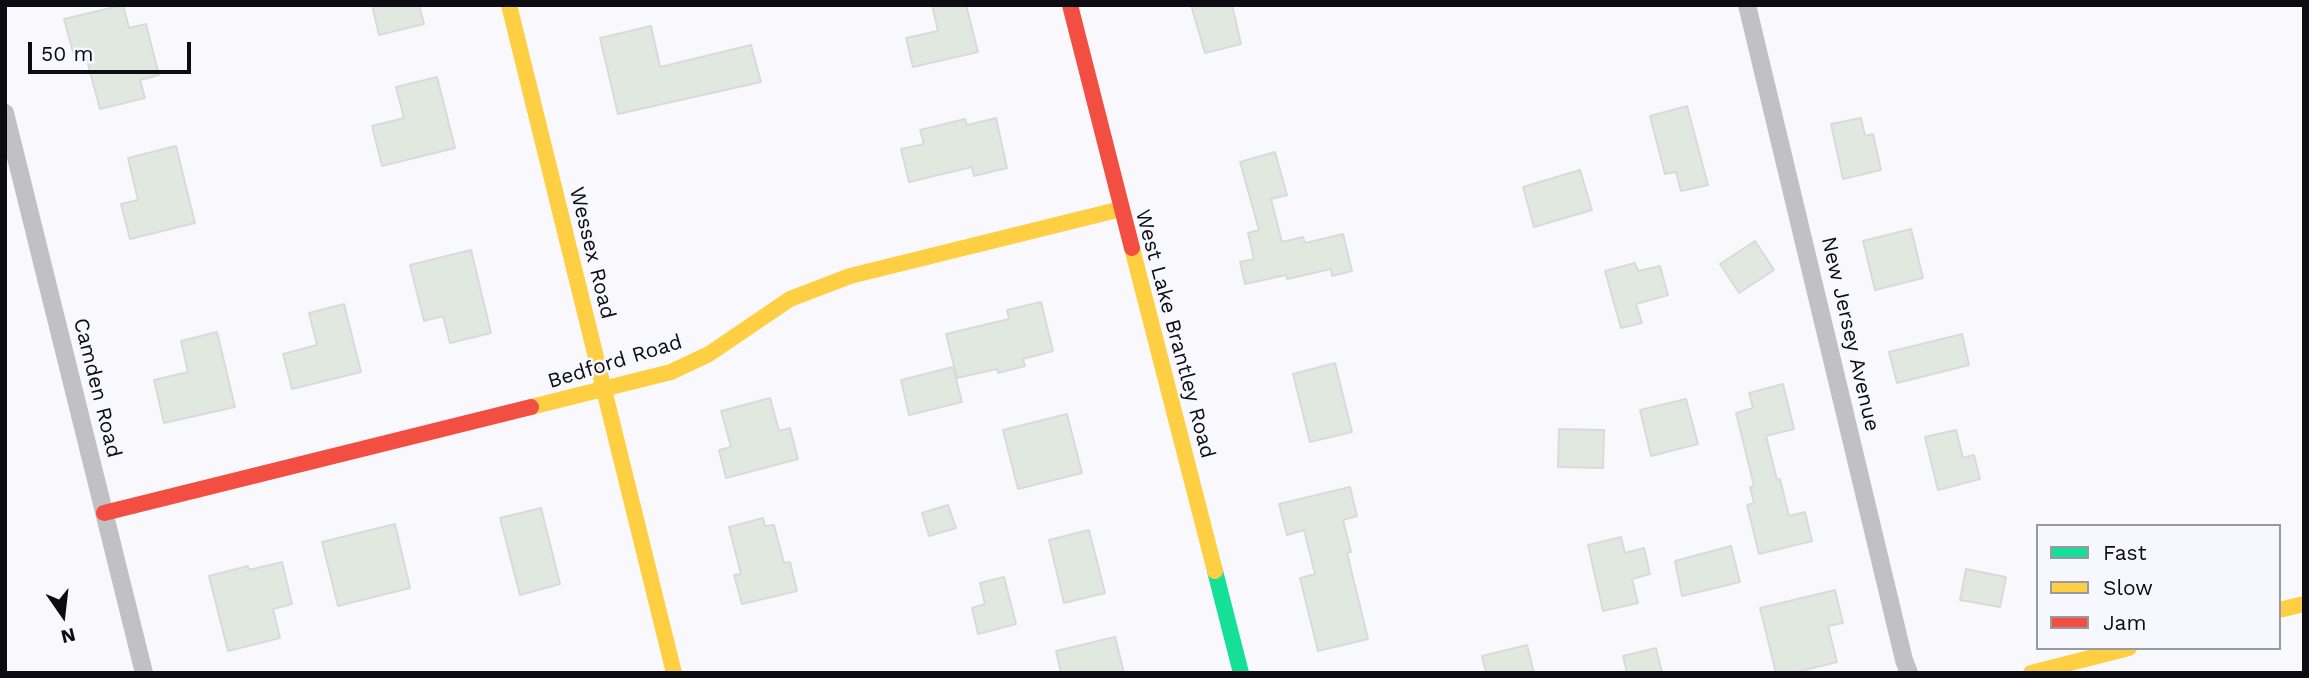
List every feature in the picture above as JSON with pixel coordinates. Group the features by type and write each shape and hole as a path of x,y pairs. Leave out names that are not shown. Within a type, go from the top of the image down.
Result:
{"street":[{"name":"Wessex Road","path":"509,5 674,673"},
{"name":"West Lake Brantley Road","path":"1070,5 1241,673"},
{"name":"New Jersey Avenue","path":"1747,5 1905,667 1909,673"},
{"name":"Camden Road","path":"5,113 144,673"},
{"name":"Bedford Road","path":"104,513 671,372 709,354 790,299 850,276 1121,209"},
{"path":"2281,610 2304,604"},
{"path":"2031,673 2121,650"}],"building":[{"path":"123,5 129,28 146,24 159,75 140,80 145,98 100,109 84,49 73,52 64,19"},
{"path":"372,5 419,5 424,24 379,35"},
{"path":"932,5 966,5 978,52 913,67 906,38 938,31"},
{"path":"1191,5 1232,5 1241,44 1205,53"},
{"path":"651,26 660,67 751,45 761,82 618,114 600,38"},
{"path":"437,77 455,148 382,166 372,126 404,118 396,87"},
{"path":"1687,106 1708,185 1681,191 1676,172 1665,174 1650,116"},
{"path":"996,118 1007,168 974,176 972,167 909,182 901,149 924,144 920,130 965,119 967,125"},
{"path":"1861,118 1865,136 1873,134 1881,170 1843,179 1831,124"},
{"path":"176,146 195,223 130,239 121,204 138,200 128,158"},
{"path":"1275,152 1287,195 1271,199 1282,242 1303,237 1305,243 1343,234 1352,271 1332,276 1331,269 1287,279 1286,275 1245,284 1240,262 1254,259 1248,233 1259,230 1240,162"},
{"path":"1580,170 1592,210 1534,227 1523,187"},
{"path":"1911,229 1923,278 1875,290 1863,241"},
{"path":"1755,241 1774,270 1739,293 1720,264"},
{"path":"471,250 491,333 450,343 443,316 424,321 410,265"},
{"path":"1635,263 1638,271 1660,266 1668,295 1636,304 1642,323 1621,328 1605,271"},
{"path":"1041,302 1053,351 1023,359 1025,366 998,373 997,369 957,378 946,334 1009,319 1007,310"},
{"path":"344,304 361,372 292,389 283,354 317,345 309,313"},
{"path":"217,332 235,407 164,423 154,380 188,372 181,341"},
{"path":"1962,334 1969,365 1897,383 1889,352"},
{"path":"1335,363 1352,432 1310,442 1293,374"},
{"path":"953,367 962,402 909,415 901,380"},
{"path":"1783,384 1794,429 1766,436 1789,516 1805,512 1812,541 1759,554 1747,505 1754,503 1750,487 1754,486 1736,413 1753,408 1749,393"},
{"path":"770,398 779,431 790,428 798,459 726,478 719,450 731,447 721,411"},
{"path":"1686,399 1698,444 1651,456 1640,410"},
{"path":"1067,414 1082,473 1018,489 1003,430"},
{"path":"1559,429 1604,430 1603,468 1558,467"},
{"path":"1956,430 1963,458 1974,455 1980,479 1938,490 1925,437"},
{"path":"1350,487 1357,516 1343,520 1351,552 1347,553 1368,639 1318,651 1300,578 1315,574 1304,530 1287,535 1279,504"},
{"path":"948,505 956,528 929,536 922,513"},
{"path":"541,508 560,584 520,595 500,518"},
{"path":"763,518 765,526 774,525 784,563 790,562 797,591 742,604 734,575 741,574 729,527"},
{"path":"395,524 410,588 338,606 322,542"},
{"path":"1089,530 1105,593 1064,603 1049,540"},
{"path":"1621,537 1625,553 1644,548 1650,574 1632,579 1638,603 1603,611 1588,545"},
{"path":"1731,546 1740,582 1682,596 1675,561"},
{"path":"282,562 292,604 273,609 280,638 228,651 209,576 248,566 249,570"},
{"path":"1966,569 2006,577 2000,607 1960,600"},
{"path":"1004,577 1016,624 978,634 972,608 985,604 980,583"},
{"path":"1835,590 1843,623 1828,626 1837,662 1793,673 1776,673 1760,608"},
{"path":"1115,637 1124,673 1061,673 1056,651"},
{"path":"1527,645 1534,673 1486,673 1482,656"},
{"path":"1656,648 1662,673 1627,673 1623,656"}],"traffic: fast":[{"path":"1215,571 1241,673"}],"traffic: slow":[{"path":"509,5 674,673"},
{"path":"531,407 671,372 709,354 790,299 850,276 1121,209"},
{"path":"1132,248 1215,571"},
{"path":"2281,610 2304,604"},
{"path":"2031,673 2121,650"}],"traffic: jam":[{"path":"1070,5 1132,248"},
{"path":"104,513 531,407"}]}
